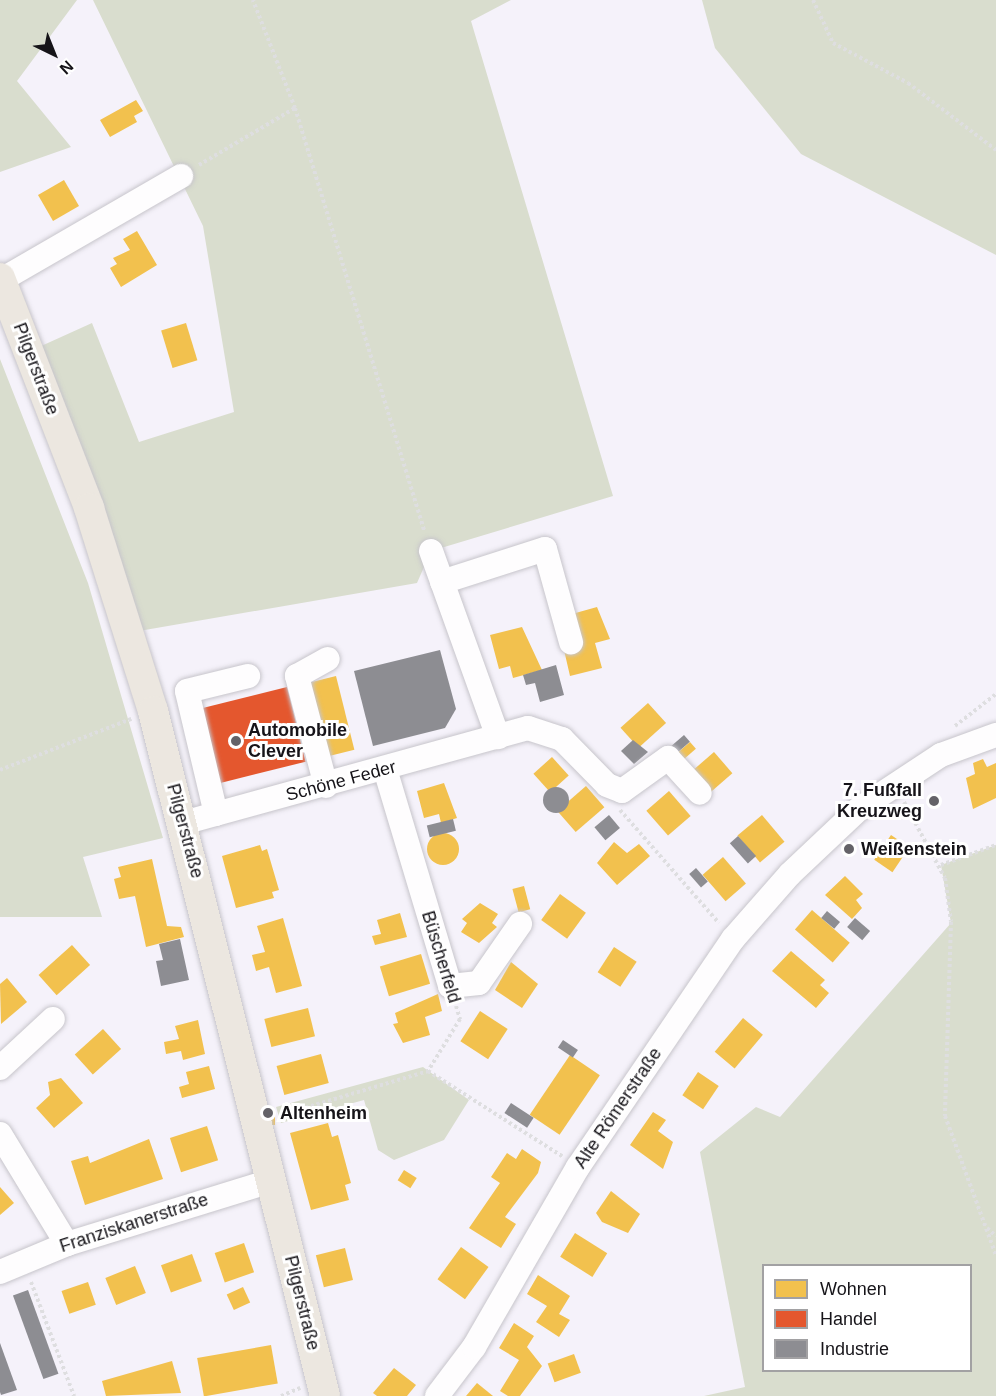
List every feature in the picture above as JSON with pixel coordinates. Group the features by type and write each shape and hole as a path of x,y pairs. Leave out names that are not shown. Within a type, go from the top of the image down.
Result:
{"main road":[{"name":"Pilgerstraße","path":"0,279 92,519 183,823 325,1396"}],"street":[{"name":"Pilgerstraße","path":"0,279 181,176"},
{"path":"442,582 545,549 571,642"},
{"path":"431,551 498,737"},
{"path":"326,786 297,676 328,659"},
{"path":"216,814 187,692 248,676"},
{"name":"Schöne Feder","path":"183,823 385,770 528,728 547,731 574,750 607,785 622,791"},
{"path":"893,783 941,755 996,735"},
{"path":"622,791 668,758 700,793"},
{"name":"Büscherfeld","path":"385,770 450,986"},
{"name":"Alte Römerstraße","path":"437,1396 474,1347 578,1167 734,939 826,838 893,783"},
{"path":"450,986 479,983 520,924"},
{"path":"0,1068 53,1019"},
{"path":"0,1134 67,1244"},
{"name":"Franziskanerstraße","path":"0,1272 67,1244 271,1181"}],"path":[{"path":"253,0 296,108 431,551"},
{"path":"813,0 833,43 908,83 996,150"},
{"path":"181,176 296,108"},
{"path":"941,755 950,730 996,694"},
{"path":"0,770 134,718"},
{"path":"893,783 940,865 951,922 945,1116 996,1256"},
{"path":"622,791 620,815 708,913"},
{"path":"940,865 996,845"},
{"name":"Büscherfeld","path":"428,1071 460,1019 450,986"},
{"path":"288,1113 428,1071 578,1167"},
{"path":"986,1228 996,1236"},
{"path":"37,1297 74,1396"}],"shaded area":[{"path":"0,0 77,0 17,81 71,147 0,172"},
{"path":"93,0 511,0 471,21 613,496 431,551 417,583 139,631 39,347 92,323 139,442 234,412 203,226"},
{"path":"702,0 996,0 996,255 801,154 715,48"},
{"path":"0,359 88,583 163,838 83,857 102,917 0,917"},
{"path":"996,845 996,1396 704,1396 745,1387 700,1152 756,1107 780,1117 951,923 941,865"},
{"path":"423,1067 469,1100 444,1140 394,1160 378,1150 364,1100 281,1123 276,1107"}],"building: Wohnen":[{"path":"136,100 143,111 134,116 137,122 110,137 100,120"},
{"path":"64,180 79,206 53,221 38,195"},
{"path":"137,231 157,265 121,287 110,268 117,264 113,258 130,250 123,239"},
{"path":"186,323 197,360 173,368 161,331"},
{"path":"597,607 610,639 595,643 602,668 570,676 564,650 572,614"},
{"path":"522,627 542,670 513,678 510,666 499,669 490,635"},
{"path":"336,676 354,750 326,757 308,683"},
{"path":"648,703 666,723 639,748 621,728"},
{"path":"690,742 696,749 680,763 674,756"},
{"path":"714,752 732,773 708,794 690,773"},
{"path":"552,757 569,776 550,792 533,774"},
{"path":"983,759 987,767 996,763 996,798 973,809 966,778 975,774 973,763"},
{"path":"444,783 457,818 441,823 439,814 424,818 417,791"},
{"path":"586,786 604,807 576,832 557,811"},
{"path":"669,791 691,816 668,836 646,811"},
{"path":"762,815 784,842 760,862 737,836"},
{"path":"443,833 454,838 459,849 454,860 443,865 432,860 427,849 432,838"},
{"path":"891,835 909,847 892,872 874,860"},
{"path":"614,842 627,853 639,844 650,856 617,885 597,863"},
{"path":"260,845 262,851 267,849 279,890 272,892 274,898 236,908 222,856"},
{"path":"723,857 746,883 726,901 703,875"},
{"path":"152,859 167,926 181,927 184,937 146,947 135,896 119,899 114,879 121,877 118,867"},
{"path":"845,876 863,894 856,900 862,908 852,919 825,895"},
{"path":"524,886 530,909 519,912 512,889"},
{"path":"560,894 586,913 567,939 541,920"},
{"path":"480,903 498,914 492,923 497,927 479,943 461,932 467,923 462,919"},
{"path":"812,910 850,943 833,962 795,930"},
{"path":"400,913 407,937 375,945 372,936 381,934 377,920"},
{"path":"283,918 302,986 276,993 269,967 256,971 252,955 265,952 257,926"},
{"path":"72,945 90,965 57,995 39,975"},
{"path":"614,947 637,962 620,987 598,972"},
{"path":"791,951 825,980 820,985 829,993 816,1008 772,971"},
{"path":"421,954 430,984 389,996 380,967"},
{"path":"511,962 538,984 522,1008 495,990"},
{"path":"7,978 27,1002 1,1024 0,984"},
{"path":"438,994 442,1011 425,1017 430,1035 403,1043 393,1024 398,1023 395,1013"},
{"path":"308,1008 315,1036 271,1047 264,1019"},
{"path":"480,1011 508,1029 488,1059 460,1041"},
{"path":"743,1018 763,1035 735,1068 715,1052"},
{"path":"198,1020 205,1054 183,1060 181,1051 166,1054 164,1042 179,1039 175,1026"},
{"path":"103,1029 121,1049 93,1074 75,1054"},
{"path":"321,1054 329,1083 284,1095 277,1066"},
{"path":"570,1055 600,1075 560,1135 530,1115"},
{"path":"209,1066 215,1089 182,1098 179,1087 189,1084 186,1072"},
{"path":"698,1072 719,1086 703,1109 682,1095"},
{"path":"61,1078 83,1103 54,1128 36,1108 50,1095 48,1082"},
{"path":"271,1111 275,1111 275,1125 271,1125"},
{"path":"653,1112 666,1120 658,1131 673,1142 663,1169 630,1145"},
{"path":"328,1123 332,1137 338,1135 351,1183 345,1185 349,1200 311,1210 290,1133"},
{"path":"207,1126 218,1160 181,1172 170,1138"},
{"path":"149,1139 163,1179 85,1205 71,1161 88,1156 90,1163"},
{"path":"522,1149 541,1162 538,1173 505,1217 516,1224 501,1248 469,1228 500,1183 491,1177 507,1153 516,1159"},
{"path":"404,1170 417,1178 410,1188 398,1180"},
{"path":"0,1187 14,1203 0,1215"},
{"path":"611,1191 640,1214 628,1233 602,1222 596,1213"},
{"path":"575,1233 607,1253 592,1277 560,1257"},
{"path":"244,1243 254,1272 225,1282 215,1253"},
{"path":"461,1247 489,1267 465,1299 437,1279"},
{"path":"345,1248 353,1280 324,1287 316,1255"},
{"path":"192,1254 202,1281 171,1293 161,1265"},
{"path":"135,1266 146,1293 116,1305 105,1278"},
{"path":"538,1275 570,1296 559,1314 570,1320 559,1337 536,1322 547,1306 527,1294"},
{"path":"88,1282 96,1305 69,1314 62,1291"},
{"path":"243,1287 250,1302 234,1310 227,1295"},
{"path":"514,1323 534,1336 527,1347 542,1366 520,1396 508,1396 500,1391 519,1360 499,1348"},
{"path":"271,1345 278,1383 204,1396 197,1358"},
{"path":"574,1354 581,1373 555,1382 548,1364"},
{"path":"172,1361 181,1393 106,1396 102,1381"},
{"path":"394,1368 416,1385 407,1396 377,1396 373,1393"},
{"path":"477,1383 493,1396 466,1396"}],"building: Handel":[{"path":"287,687 306,762 215,784 197,709"}],"building: Industrie":[{"path":"440,650 456,709 445,728 373,746 354,671"},
{"path":"556,665 564,695 540,702 535,683 526,685 523,675"},
{"path":"684,735 690,742 674,756 668,749"},
{"path":"633,740 648,752 634,764 621,751"},
{"path":"556,787 565,791 569,800 565,809 556,813 547,809 543,800 547,791"},
{"path":"609,815 620,828 605,840 594,827"},
{"path":"453,819 456,831 430,837 427,826"},
{"path":"738,836 756,856 748,863 730,843"},
{"path":"696,868 708,882 701,887 689,874"},
{"path":"827,911 840,922 834,929 821,918"},
{"path":"855,918 870,931 862,940 847,927"},
{"path":"180,939 189,980 161,986 156,961 163,960 159,944"},
{"path":"563,1040 578,1050 573,1058 558,1047"},
{"path":"511,1103 534,1118 527,1128 504,1113"},
{"path":"28,1290 58,1374 43,1379 13,1295"},
{"path":"0,1343 17,1390 1,1395 0,1392"}],"place":[{"name":"Automobile Clever","path":"236,741"},
{"name":"7. Fußfall Kreuzweg","path":"934,801"},
{"name":"Weißenstein","path":"849,849"},
{"name":"Altenheim","path":"268,1113"}]}
